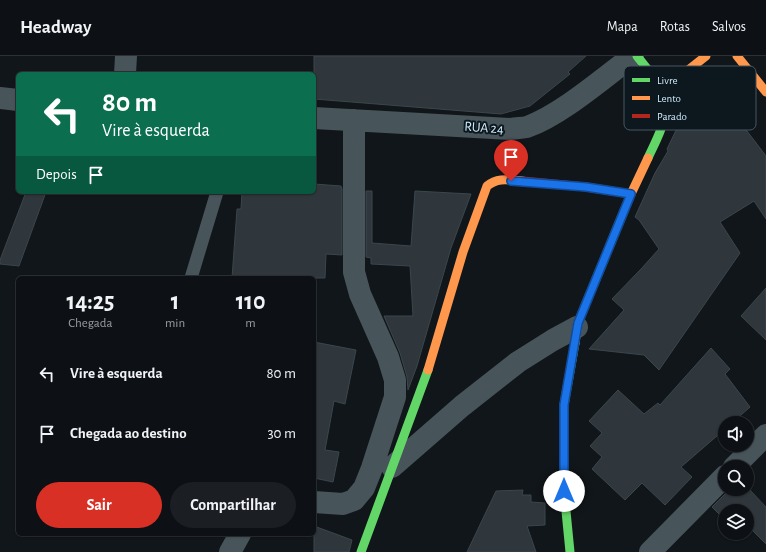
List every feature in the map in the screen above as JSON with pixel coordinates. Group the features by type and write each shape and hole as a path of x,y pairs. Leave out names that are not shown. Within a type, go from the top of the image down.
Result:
{"street":[{"path":"125,72 126,56"},
{"name":"RUA 24","path":"316,118 511,129 526,127 567,105 633,56"},
{"path":"637,56 645,66"},
{"path":"693,66 706,56"},
{"path":"737,56 745,66"},
{"path":"756,80 766,92"},
{"path":"0,98 16,100"},
{"path":"316,502 343,504 354,500 364,488 395,397 395,380 388,357 360,294 354,272 354,120"},
{"path":"570,552 564,491 564,405 577,327 631,194 661,130"},
{"path":"361,552 426,378 463,252 487,186 493,181 502,180 586,187 631,194"},
{"path":"392,466 462,406 518,362 577,327"},
{"path":"741,460 766,435"},
{"path":"650,552 718,483"},
{"path":"230,552 239,536"}],"lane":[{"path":"192,276 216,194"}],"building":[{"path":"314,56 586,56 568,72 570,74 530,106 501,114 316,99 316,72 314,72"},
{"path":"676,130 746,130 766,156 766,219 754,201 720,222 740,253 659,370 644,355 589,349 624,310 612,299 659,249 639,220 635,217 655,173 668,151 667,149"},
{"path":"316,184 341,186 342,255 326,254 325,278 316,278 316,276 232,276 237,209 241,209 242,194 316,194"},
{"path":"366,191 372,191 372,243 411,246 415,191 471,194 451,248 417,366 408,390 407,377 400,353 384,316 413,316 410,266 371,264 371,258 366,257"},
{"path":"25,194 45,194 19,266 0,264 0,260"},
{"path":"766,288 766,340 741,316"},
{"path":"316,342 356,350 345,404 334,401 325,450 339,452 333,482 316,478"},
{"path":"711,348 730,369 725,374 750,407 740,416 718,416 718,435 681,467 692,477 665,505 642,483 625,500 592,469 602,457 590,446 602,433 589,421 618,390 644,414 658,403 660,405"},
{"path":"523,490 522,495 531,495 531,502 545,503 545,525 527,526 536,552 467,552 496,491"},
{"path":"754,494 766,507 766,544 754,532 754,504 718,504 718,513 712,507 723,496 754,496"},
{"path":"316,527 352,540 349,552 314,552 314,536 316,536"}],"traffic: fast":[{"path":"637,56 645,66"},
{"path":"648,158 660,130"},
{"path":"570,552 564,491 564,405 575,343"},
{"path":"361,552 428,370"}],"traffic: slow":[{"path":"693,66 706,56"},
{"path":"737,56 745,66"},
{"path":"756,80 766,92"},
{"path":"575,343 578,323 631,194 648,158"},
{"path":"428,370 463,252 487,186 500,180 523,181"}],"traffic: jam":[{"path":"523,181 586,187 631,194"}],"route":[{"path":"511,181 586,187 631,194 578,323 564,405 564,491"}]}
